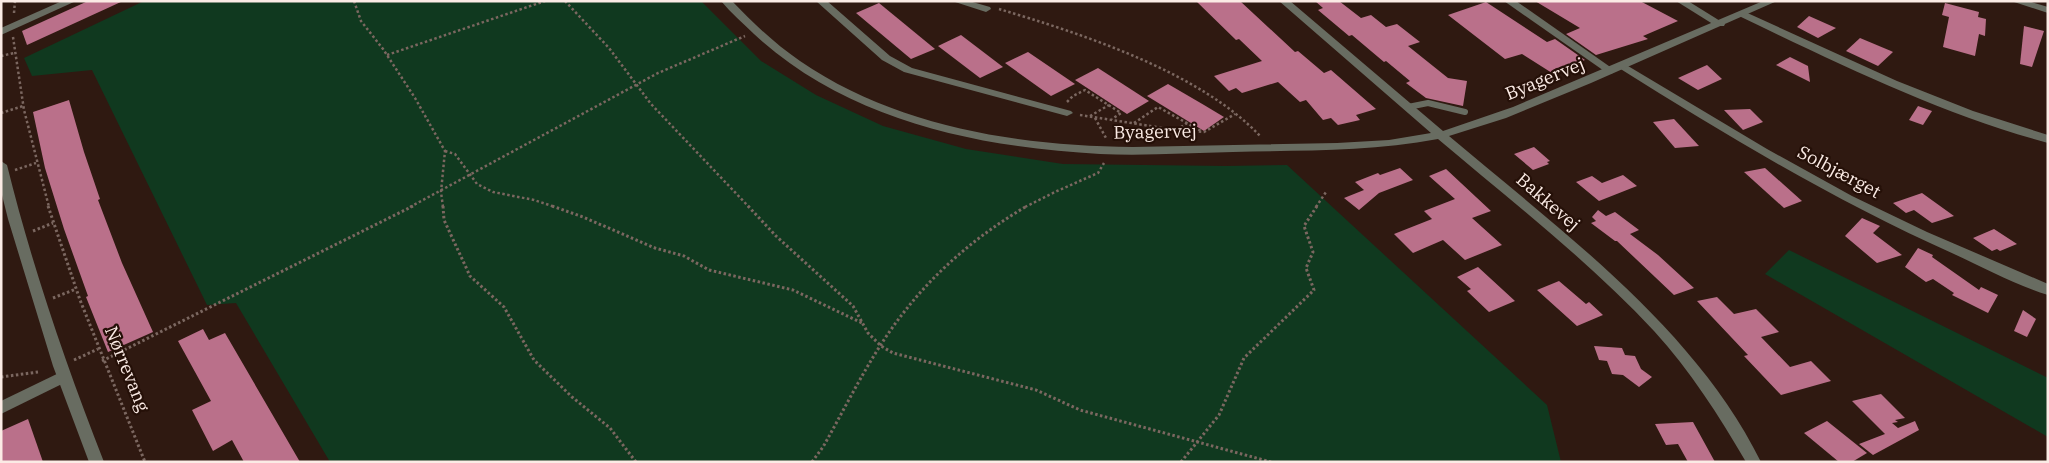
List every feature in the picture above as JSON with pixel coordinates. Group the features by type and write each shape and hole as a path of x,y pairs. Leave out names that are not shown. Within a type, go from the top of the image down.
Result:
{"street":[{"path":"1,32 71,1"},
{"name":"Byagervej","path":"726,1 776,50 838,89 882,108 920,122 975,135 1038,146 1107,150 1357,145 1400,142 1441,134 1502,115 1624,66 1772,1"},
{"path":"821,1 886,58 908,70 1063,112"},
{"path":"957,1 986,9"},
{"name":"Bakkevej","path":"1284,1 1593,265 1659,328 1702,382 1729,420 1754,462"},
{"name":"Byagervej","path":"1509,1 1611,71"},
{"path":"1681,1 1720,24"},
{"path":"2016,1 2048,10"},
{"path":"1743,14 1844,63 1918,94 1977,117 2048,139"},
{"name":"Solbjærget","path":"1624,66 1749,144 1848,198 1962,254 2048,290"},
{"path":"2,170 19,236 61,372 97,462"},
{"path":"1,408 61,372"}],"lane":[{"path":"1408,107 1428,104 1466,112"}],"path":[{"name":"Nørrevang","path":"16,1 13,26 14,53 23,106 36,163 53,223 76,289 102,360 145,462"},
{"path":"354,1 361,21 387,55 415,98 444,151 441,192 444,220 470,276 504,307 534,360 572,397 610,428 636,462"},
{"path":"387,55 545,1"},
{"path":"565,1 609,48 651,104 776,236 853,306 868,333 881,346 893,353 1036,390 1080,410 1271,462"},
{"path":"986,9 997,8 1062,28 1125,53 1191,84 1244,119 1270,148"},
{"path":"102,360 441,192 658,73 758,32"},
{"path":"1,56 14,53"},
{"path":"1111,120 1121,113 1085,90 1073,96 1063,112 1092,117 1111,120 1134,123 1176,130 1204,132 1236,114"},
{"path":"1092,117 1109,105"},
{"path":"1,113 23,106"},
{"path":"1134,123 1158,107 1204,132"},
{"path":"812,462 881,346 901,316 926,286 977,240 1032,203 1098,173 1104,164 1107,150 1092,117"},
{"path":"1176,130 1187,123"},
{"path":"444,151 455,154 477,184 493,192 534,200 583,217 656,248 684,256 709,270 792,290 863,323"},
{"path":"2,170 36,163"},
{"path":"1181,462 1219,415 1244,358 1314,290 1306,268 1312,252 1304,226 1326,192"},
{"path":"19,236 53,223"},
{"path":"40,304 76,289"},
{"path":"1,376 61,372 98,349"}],"green space":[{"path":"144,1 701,1 761,61 816,95 883,126 966,149 1063,164 1287,165 1547,405 1561,462 330,462 236,303 207,305 92,70 32,76 24,58"},
{"path":"1789,250 2048,378 2048,437 1765,274"}],"building":[{"path":"88,1 123,1 27,45 22,31"},
{"path":"1196,1 1240,1 1295,52 1298,51 1324,73 1331,70 1376,109 1356,115 1360,120 1338,125 1331,118 1323,120 1306,100 1300,102 1278,82 1242,93 1236,88 1229,91 1214,76 1262,61 1239,39 1236,40"},
{"path":"1315,1 1339,1 1361,18 1371,15 1386,27 1397,24 1420,42 1408,46 1448,78 1467,81 1463,106 1426,98 1406,83 1410,81 1386,61 1384,62 1352,35 1349,36 1318,10 1323,8"},
{"path":"1535,1 1640,1 1678,21 1643,36 1648,39 1596,55 1566,34 1580,28"},
{"path":"1486,2 1547,42 1555,39 1585,60 1552,73 1522,54 1505,59 1448,15"},
{"path":"879,3 935,49 911,59 856,13"},
{"path":"1945,3 1979,12 1978,17 1986,19 1985,36 1979,34 1975,56 1943,47 1949,17 1942,15"},
{"path":"1809,16 1836,28 1818,38 1797,27"},
{"path":"2024,26 2044,31 2032,67 2020,64"},
{"path":"961,35 1003,67 980,78 938,46"},
{"path":"1860,38 1893,52 1878,66 1846,51"},
{"path":"1028,52 1075,84 1051,96 1005,63"},
{"path":"1790,57 1808,66 1810,82 1776,65"},
{"path":"1707,65 1722,79 1698,90 1678,78"},
{"path":"1098,68 1149,101 1127,114 1075,80"},
{"path":"1168,84 1224,117 1204,131 1147,96"},
{"path":"69,100 100,199 98,200 122,263 153,332 108,352 86,297 88,296 64,229 45,168 33,112"},
{"path":"1918,106 1932,111 1923,125 1909,120"},
{"path":"1750,109 1763,122 1743,130 1724,110"},
{"path":"1674,119 1699,146 1675,148 1653,122"},
{"path":"1534,147 1550,161 1547,162 1549,164 1533,170 1514,154"},
{"path":"1400,168 1413,180 1379,193 1359,210 1344,198 1364,190 1355,182 1378,173 1380,175"},
{"path":"1765,168 1802,201 1784,208 1744,172"},
{"path":"1446,169 1491,211 1472,218 1502,245 1465,260 1443,240 1413,253 1394,234 1432,219 1424,211 1455,199 1429,176"},
{"path":"1623,175 1637,186 1599,201 1576,182 1592,176 1602,183"},
{"path":"1922,193 1954,216 1932,223 1914,210 1906,213 1893,203"},
{"path":"1598,210 1606,216 1615,212 1639,230 1630,234 1658,255 1694,288 1674,295 1617,241 1591,223 1596,221 1592,217"},
{"path":"1862,218 1880,226 1873,233 1902,255 1877,263 1845,236"},
{"path":"1994,229 2017,244 2000,251 1997,249 1992,251 1973,238"},
{"path":"1918,248 1933,255 1932,257 1979,290 1981,287 1998,295 1988,313 1952,295 1954,293 1933,279 1926,282 1905,267"},
{"path":"1478,267 1515,301 1489,312 1467,291 1471,289 1457,277"},
{"path":"1559,281 1586,304 1589,302 1603,315 1577,326 1537,290"},
{"path":"1717,297 1734,314 1756,309 1779,332 1761,337 1790,367 1811,361 1831,381 1781,395 1744,356 1748,355 1697,301"},
{"path":"2023,310 2036,319 2027,337 2014,331"},
{"path":"203,329 209,340 225,333 300,462 244,462 232,440 213,451 192,410 211,401 178,341"},
{"path":"1594,346 1622,348 1625,355 1635,356 1641,369 1652,377 1639,387 1623,375 1612,374 1607,361 1599,360"},
{"path":"1881,394 1905,418 1895,420 1898,422 1892,423 1898,428 1915,421 1919,430 1873,455 1859,444 1885,434 1852,401"},
{"path":"28,419 43,462 1,462 1,431"},
{"path":"1827,421 1867,453 1852,462 1839,462 1804,433"},
{"path":"1693,422 1715,462 1688,462 1678,444 1666,445 1655,424"}]}
